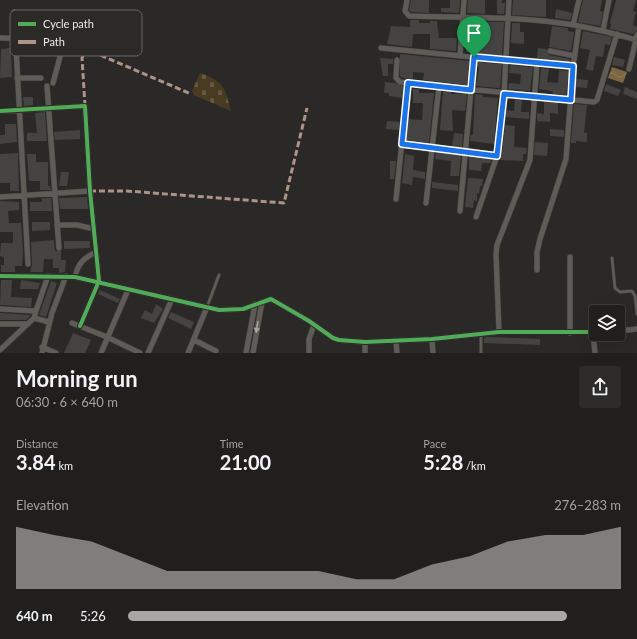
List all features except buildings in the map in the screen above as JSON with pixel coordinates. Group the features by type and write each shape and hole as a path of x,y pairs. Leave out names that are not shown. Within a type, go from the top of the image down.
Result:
{"street":[{"path":"407,0 405,11 409,16 507,19 573,25 637,38 629,69"},
{"path":"460,56 464,0"},
{"path":"476,217 497,156 504,94 509,0"},
{"path":"573,25 579,0"},
{"path":"603,30 609,0"},
{"path":"537,270 536,252 566,159 573,66 579,26"},
{"path":"397,60 397,80 408,83 594,102 597,100 617,34"},
{"path":"0,38 10,39"},
{"path":"381,48 573,66"},
{"path":"550,51 575,56"},
{"path":"16,56 28,264"},
{"path":"53,84 60,56"},
{"path":"460,210 474,57"},
{"path":"500,332 496,254 497,245 530,160 538,63"},
{"path":"17,78 42,78"},
{"path":"396,199 408,83"},
{"path":"47,86 59,248"},
{"path":"426,203 439,86"},
{"path":"0,111 85,106 90,190 99,281 80,326"},
{"path":"402,144 497,156"},
{"path":"0,197 55,194 90,190"},
{"path":"58,225 77,224 94,229"},
{"path":"75,277 77,267 84,259 96,252"},
{"path":"570,257 570,333"},
{"path":"0,276 75,277 99,281 128,290 207,308 234,310 262,302 267,299 277,301 333,338 365,342 432,339 500,332 589,333"},
{"path":"0,350 34,318 48,276"},
{"path":"56,353 42,350 49,322 66,276"},
{"path":"101,353 128,290"},
{"path":"148,353 172,299"},
{"path":"253,353 262,302"},
{"path":"246,353 255,304"},
{"path":"188,353 207,308"},
{"path":"0,309 36,311"},
{"path":"34,318 49,322"},
{"path":"72,322 140,353"},
{"path":"0,324 28,324"},
{"path":"309,353 309,339 314,325"},
{"path":"625,330 637,329"},
{"path":"432,339 433,353"},
{"path":"194,340 216,351"},
{"path":"396,341 397,353"},
{"path":"594,341 595,353"},
{"path":"365,342 365,353"}],"lane":[{"path":"612,258 616,288 620,292 632,291 635,296 637,314"},
{"path":"207,308 219,275"},
{"path":"481,334 481,353"}],"green space":[{"path":"200,73 219,82 225,91 231,111 194,95 192,91"}],"water":[{"path":"612,67 627,72 623,83 608,78"}],"marked path":[{"path":"83,56 85,106"},
{"path":"102,56 191,94"},
{"path":"90,191 127,191 284,203 307,108"}],"cycle path":[{"path":"0,111 85,106 90,191 99,281 80,326"},
{"path":"0,276 75,277 219,310 243,309 271,299 309,321 333,338 339,340 365,342 432,339 499,332 589,332"}],"route":[{"path":"474,57 573,66 571,100 504,94 497,156 402,144 408,83 471,90 474,57"}]}
